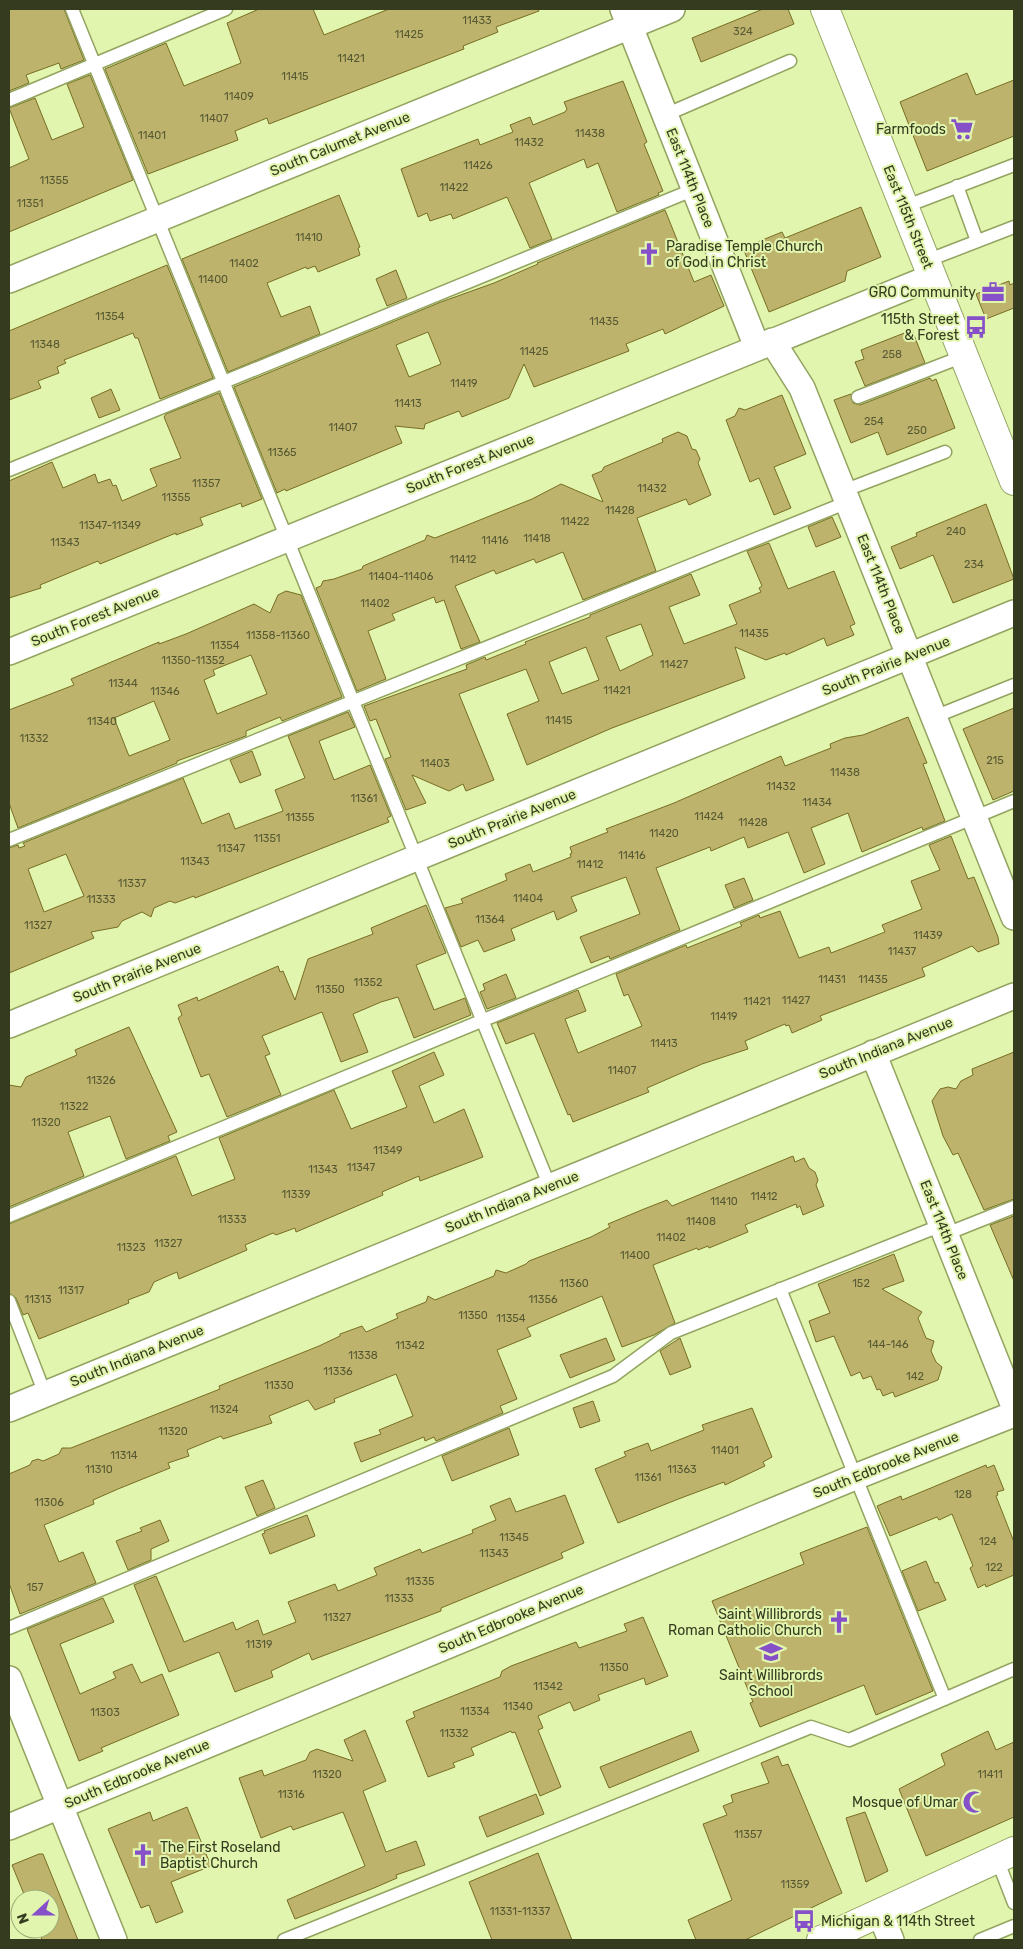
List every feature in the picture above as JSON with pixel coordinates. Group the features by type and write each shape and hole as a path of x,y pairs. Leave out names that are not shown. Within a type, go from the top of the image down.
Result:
{"street":[{"name":"South Calumet Avenue","path":"9,280 157,219 626,17 672,9"},
{"name":"East 115th Street","path":"825,9 1014,481"},
{"name":"East 114th Place","path":"626,17 695,189 764,344 802,388 1014,916"},
{"name":"South Forest Avenue","path":"9,652 764,344 929,269"},
{"name":"South Prairie Avenue","path":"9,1025 1014,612"},
{"name":"South Indiana Avenue","path":"9,1409 1014,996"},
{"name":"East 114th Place","path":"873,1054 1014,1406"},
{"name":"South Edbrooke Avenue","path":"9,1827 856,1477 1014,1414"},
{"path":"9,1679 114,1940"},
{"path":"821,1940 1006,1855"},
{"path":"880,1913 892,1940"}],"lane":[{"path":"72,9 550,1186"},
{"path":"9,100 226,9"},
{"path":"665,115 790,62"},
{"path":"904,206 1014,165"},
{"path":"957,186 977,241"},
{"path":"9,470 695,189"},
{"path":"929,269 977,241 1014,227"},
{"path":"858,397 964,356"},
{"path":"9,840 353,702 846,497 945,452"},
{"path":"934,717 1014,686"},
{"path":"9,1216 1014,801"},
{"path":"9,1628 613,1376 670,1333 780,1289 1014,1207"},
{"path":"780,1289 945,1699"},
{"path":"9,1301 45,1394"},
{"path":"284,1940 812,1727 849,1740 1014,1669"},
{"path":"1006,1855 1014,1903"},
{"path":"980,1940 1014,1926"}],"building":[{"path":"9,9 64,9 84,60 61,69 59,63 26,75 29,83 9,91"},
{"path":"259,9 313,9 324,35 389,9 538,9 539,11 496,27 498,32 463,46 464,49 269,124 267,118 235,131 238,140 148,174 105,69 166,43 184,86 241,63 227,23"},
{"path":"763,9 788,9 794,24 701,62 692,38"},
{"name":"Farmfoods","path":"967,73 976,95 1014,80 1014,136 927,171 900,102"},
{"path":"90,75 133,180 9,232 9,168 29,159 9,108 35,98 52,140 84,127 67,84"},
{"path":"623,81 647,142 644,144 663,191 658,193 659,195 617,212 598,163 587,168 584,159 529,183 552,239 530,248 507,197 453,219 451,214 430,221 427,213 418,217 401,169 478,139 480,145 513,132 510,125 530,117 533,125 565,112 567,109 564,102"},
{"path":"339,195 360,247 358,248 360,255 318,272 315,266 307,269 306,267 267,283 281,317 310,306 320,334 228,372 182,259"},
{"path":"861,207 881,257 847,271 845,281 769,312 743,248 782,232 785,238"},
{"path":"665,210 694,282 711,275 724,306 665,334 663,329 626,344 629,351 534,387 524,364 509,398 462,417 459,411 425,424 424,429 395,426 402,443 277,493 234,387 441,302 494,283 537,263","holes":["428,332 441,364 409,377 396,345"]},
{"path":"167,265 213,378 160,399 138,338 135,338 133,333 64,360 66,363 57,367 59,373 38,381 41,388 9,400 9,331"},
{"path":"396,270 407,298 387,306 376,279"},
{"path":"1009,281 1010,285 1014,283 1014,308 986,319 976,294"},
{"path":"912,330 925,363 865,386 855,362 864,359 861,350"},
{"path":"930,378 932,381 936,379 955,428 887,455 878,432 851,443 834,400 851,394 853,403 860,405"},
{"path":"111,389 120,410 99,418 91,398"},
{"path":"219,393 262,499 242,507 241,503 200,518 203,525 176,535 176,533 100,564 98,561 40,585 41,588 9,598 9,481 52,462 63,488 95,474 98,483 110,479 113,486 116,485 122,501 157,486 150,469 181,458 164,417 166,414"},
{"path":"782,395 806,454 774,467 791,508 774,515 759,478 750,482 726,420 735,416 739,408 745,410"},
{"path":"678,432 687,436 692,449 696,450 700,459 698,463 711,495 689,505 686,499 637,518 656,571 583,600 563,552 536,563 534,559 496,574 494,570 455,586 480,642 461,649 444,600 436,603 434,597 392,614 395,620 368,631 386,679 357,691 316,588 321,586 323,581 362,569 363,566 425,540 427,535 435,538 532,499 561,484 603,502 592,475 602,471 604,467 663,442 662,439"},
{"path":"986,504 1014,579 953,603 933,555 900,569 891,547 917,536 916,533"},
{"path":"832,517 841,537 816,547 808,527"},
{"path":"769,543 788,589 834,571 855,624 850,626 854,635 827,646 824,638 786,655 785,653 766,660 735,647 745,678 612,728 527,765 507,714 539,701 526,669 459,694 494,780 466,791 463,784 449,791 412,775 426,803 406,810 385,759 391,757 376,719 370,721 364,706 467,669 466,665 485,657 486,660 526,644 525,642 590,617 590,615 691,574 700,595 669,607 684,644 737,624 729,605 761,592 759,588 762,586 747,551","holes":["641,624 653,655 620,671 606,637","586,647 599,680 562,694 549,662"]},
{"path":"286,591 301,595 342,697 282,721 280,717 246,731 246,736 177,761 177,763 18,828 9,803 9,710 74,685 71,679 159,642 159,644 186,634 254,604 270,613 278,595","holes":["251,655 267,694 217,714 204,680 215,675 213,670","154,701 170,740 129,756 114,718"]},
{"path":"1014,708 1014,791 993,800 963,729"},
{"path":"348,712 355,727 319,741 334,780 370,765 391,816 387,818 389,822 195,898 194,896 175,903 170,901 154,908 151,917 142,912 122,921 118,927 91,932 94,938 9,973 9,848 18,845 19,848 25,846 23,843 183,778 202,824 229,813 235,829 283,811 275,790 305,778 288,736","holes":["66,854 84,896 44,912 28,869"]},
{"path":"908,717 927,763 923,764 945,821 923,830 922,827 862,852 848,813 811,828 825,864 804,873 788,832 748,848 744,837 711,851 710,847 656,868 680,930 610,959 609,956 591,963 580,937 640,914 626,877 571,897 577,911 557,920 554,911 511,929 515,940 484,952 478,940 461,947 445,908 463,903 461,899 507,880 505,874 530,864 533,872 571,857 570,847 608,832 606,829 674,803 781,756 785,766 831,748 830,744 845,738 863,735"},
{"path":"252,751 261,775 240,783 230,760"},
{"path":"951,836 968,879 974,877 998,937 999,944 978,952 972,946 922,968 925,976 820,1016 822,1020 792,1033 789,1025 786,1026 785,1024 745,1041 748,1049 702,1064 647,1088 649,1092 573,1122 570,1114 568,1115 534,1033 506,1044 497,1023 578,990 586,1011 565,1019 578,1053 642,1026 628,994 624,996 616,974 686,945 687,948 742,926 740,923 759,915 760,918 780,911 799,958 829,947 831,953 885,932 882,925 922,909 911,881 940,870 929,845"},
{"path":"744,878 753,900 734,908 725,885"},
{"path":"426,905 446,953 416,965 434,1010 465,998 471,1015 414,1038 398,997 381,1002 353,1014 368,1052 341,1062 322,1012 262,1036 270,1054 265,1056 281,1095 227,1117 209,1074 201,1077 178,1018 182,1015 178,1005 197,997 198,1001 278,966 280,972 283,971 295,1000 308,959 373,934 371,928"},
{"path":"506,974 516,998 487,1009 480,992 485,990 483,984"},
{"path":"129,1027 177,1132 168,1136 170,1141 126,1159 110,1116 68,1132 84,1176 9,1207 9,1085 21,1087 26,1077 77,1055 75,1050"},
{"path":"434,1052 444,1075 419,1086 434,1123 464,1109 483,1157 420,1181 419,1176 382,1192 383,1195 296,1232 295,1228 276,1235 273,1233 245,1245 247,1250 179,1279 177,1272 154,1282 149,1292 128,1300 129,1303 39,1339 28,1313 23,1315 16,1298 9,1293 9,1224 176,1156 192,1196 235,1179 219,1138 334,1090 351,1129 407,1107 392,1071"},
{"path":"1014,1052 1014,1199 984,1210 958,1153 953,1155 943,1136 932,1101 940,1089 948,1087 956,1089 961,1081 973,1075 972,1069"},
{"path":"793,1156 795,1162 804,1158 809,1168 815,1172 818,1180 816,1185 824,1206 803,1215 800,1206 797,1208 796,1204 745,1225 748,1232 709,1248 708,1246 698,1250 697,1248 653,1265 675,1323 654,1335 622,1347 602,1296 527,1328 531,1336 497,1350 517,1399 500,1406 503,1413 436,1441 434,1437 425,1441 424,1437 361,1462 354,1443 381,1434 379,1430 413,1416 396,1374 334,1399 335,1402 315,1410 308,1400 269,1416 272,1423 223,1439 221,1436 187,1450 189,1456 168,1463 170,1468 93,1500 94,1504 44,1525 59,1562 83,1552 96,1583 20,1614 9,1583 9,1474 30,1465 32,1461 38,1459 43,1461 59,1454 62,1448 71,1448 220,1389 219,1386 319,1346 340,1336 340,1334 362,1326 366,1332 398,1318 396,1314 426,1302 428,1296 435,1300 494,1276 496,1270 506,1273 529,1261 591,1237 610,1227 608,1224 644,1209 667,1200 672,1206"},
{"path":"1014,1216 1014,1281 990,1225"},
{"path":"894,1254 904,1281 882,1289 922,1312 918,1318 926,1338 934,1341 931,1351 936,1362 942,1367 938,1380 895,1397 893,1392 883,1396 880,1389 877,1390 871,1376 863,1379 860,1372 851,1376 834,1336 816,1342 809,1321 830,1313 818,1284"},
{"path":"606,1338 615,1360 570,1378 560,1355"},
{"path":"680,1338 691,1367 670,1375 660,1351"},
{"path":"593,1401 600,1421 580,1428 573,1408"},
{"path":"752,1408 772,1457 763,1462 765,1466 725,1485 724,1482 618,1523 595,1469 626,1456 624,1452 648,1443 651,1451 704,1430 702,1425"},
{"path":"509,1428 519,1455 452,1481 442,1456"},
{"path":"986,1465 987,1468 994,1465 1004,1490 997,1492 998,1495 996,1496 1014,1542 1014,1575 986,1587 985,1584 978,1588 970,1568 973,1566 952,1514 939,1520 937,1517 890,1536 877,1506 901,1496 902,1500"},
{"path":"263,1480 275,1508 257,1516 245,1487"},
{"path":"565,1495 584,1543 561,1553 563,1558 441,1608 441,1611 312,1660 309,1653 271,1671 273,1677 235,1692 219,1652 169,1672 134,1585 156,1576 184,1642 233,1622 236,1630 258,1620 263,1635 296,1622 288,1602 335,1584 338,1591 377,1575 374,1568 420,1549 422,1553 473,1533 472,1530 496,1520 490,1506 510,1498 516,1512"},
{"path":"307,1515 315,1536 270,1554 262,1534 265,1533 264,1531"},
{"path":"160,1520 169,1541 151,1549 151,1560 128,1570 116,1541 142,1531 140,1528"},
{"path":"867,1527 933,1691 876,1715 864,1685 760,1727 750,1703 753,1702 712,1601 804,1564 800,1553"},
{"path":"926,1561 935,1583 938,1582 946,1600 918,1611 902,1571"},
{"path":"103,1598 114,1622 60,1644 80,1694 116,1678 113,1672 132,1664 141,1683 162,1674 179,1715 101,1748 103,1751 79,1761 27,1629"},
{"path":"643,1617 668,1676 646,1685 644,1678 598,1695 600,1700 574,1711 570,1702 538,1716 543,1728 538,1730 561,1787 540,1796 515,1732 512,1733 511,1731 471,1748 474,1755 453,1763 455,1767 428,1777 406,1721 415,1717 413,1712 500,1677 502,1671 511,1666 576,1642 579,1648 627,1631 624,1624"},
{"path":"365,1730 386,1781 363,1791 386,1852 416,1841 425,1865 396,1875 397,1878 295,1919 287,1900 365,1866 343,1812 293,1830 291,1826 261,1838 239,1778 262,1770 264,1776 306,1760 310,1752 317,1749 353,1761 344,1740"},
{"path":"691,1731 699,1751 609,1788 600,1767"},
{"path":"988,1731 996,1750 1014,1742 1014,1817 926,1856 899,1789 945,1765 941,1754"},
{"path":"778,1756 782,1766 788,1764 842,1893 745,1940 696,1940 688,1920 732,1900 703,1824 727,1815 723,1806 733,1802 731,1795 769,1783 761,1763"},
{"path":"536,1794 544,1814 487,1837 479,1817"},
{"name":"The First Roseland Baptist Church","path":"187,1807 211,1866 171,1882 183,1912 156,1923 149,1905 141,1908 108,1829 150,1812 153,1821"},
{"path":"865,1812 888,1871 866,1882 846,1818"},
{"path":"538,1853 572,1940 492,1940 469,1882"},
{"path":"43,1854 57,1889 22,1889 12,1865"},
{"path":"60,1896 78,1940 42,1940 60,1939"}],"place":[{"name":"Farmfoods","path":"962,129"},
{"name":"Paradise Temple Church of God in Christ","path":"649,254"},
{"name":"GRO Community","path":"993,292"},
{"name":"115th Street & Forest","path":"976,327"},
{"name":"Saint Willibrords Roman Catholic Church","path":"839,1622"},
{"name":"Saint Willibrords School","path":"771,1652"},
{"name":"Mosque of Umar","path":"974,1802"},
{"name":"The First Roseland Baptist Church","path":"143,1855"},
{"name":"Michigan & 114th Street","path":"804,1921"}]}
